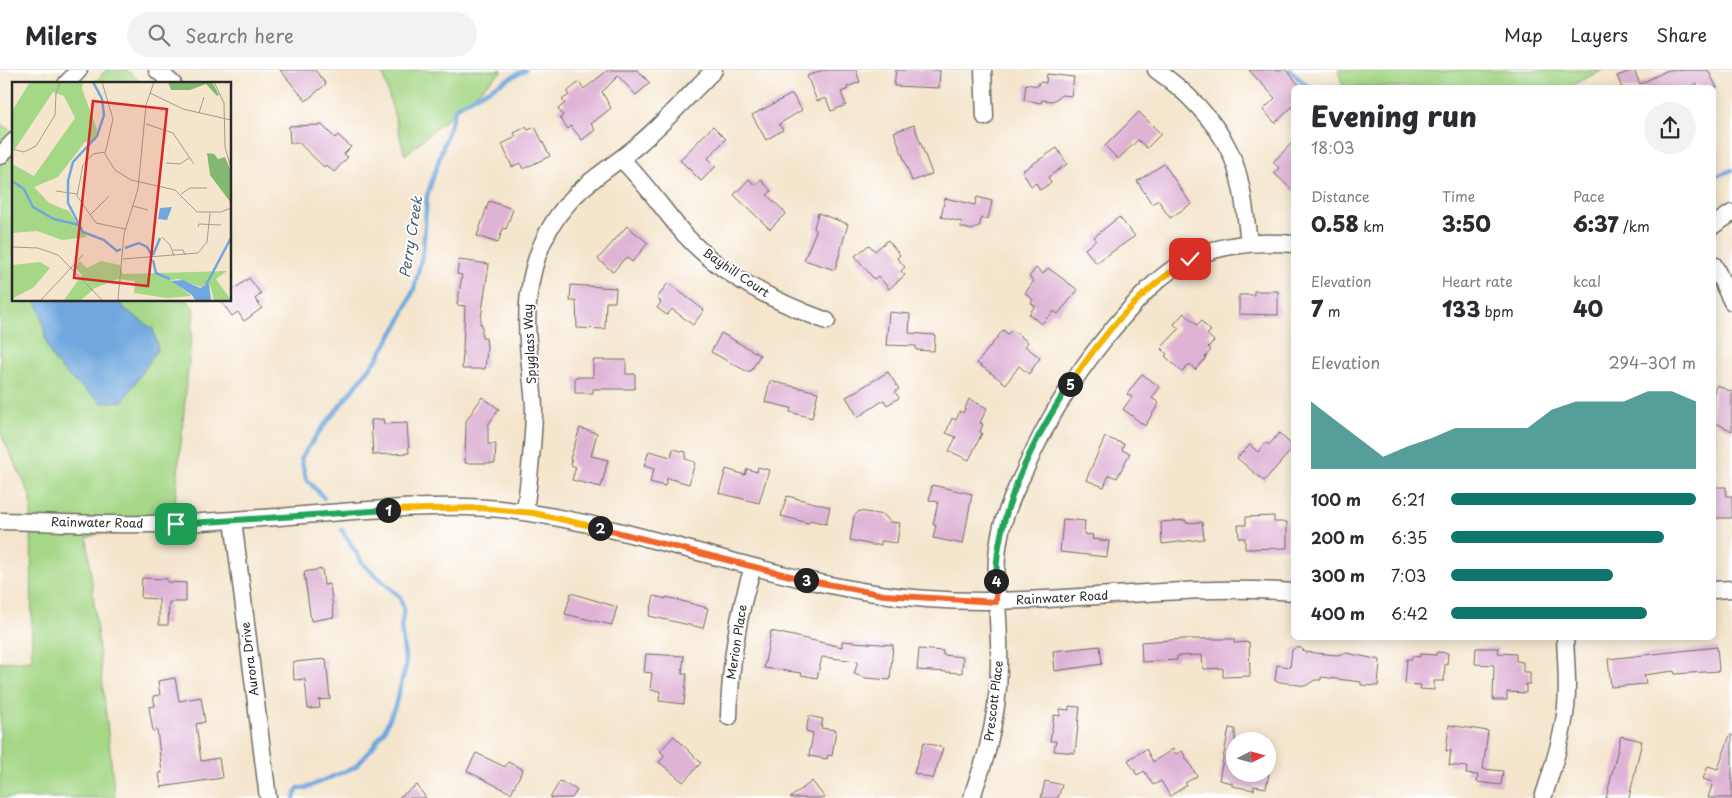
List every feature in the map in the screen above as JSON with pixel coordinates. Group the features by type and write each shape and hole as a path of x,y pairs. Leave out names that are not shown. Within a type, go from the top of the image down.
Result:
{"street":[{"path":"68,82 79,70"},
{"path":"157,70 171,82"},
{"name":"Spyglass Way","path":"525,512 532,461 533,422 527,315 532,272 552,224 568,202 596,176 621,159 677,109 714,70"},
{"path":"983,70 985,117"},
{"path":"1156,70 1194,102 1216,129 1230,152 1239,178 1249,242"},
{"path":"0,156 12,143"},
{"name":"Bayhill Court","path":"621,159 637,174 661,208 708,258 762,294 827,321"},
{"path":"1716,225 1732,213"},
{"name":"Prescott Place","path":"972,798 987,752 1000,667 996,602 1002,526 1046,423 1088,357 1146,290 1169,272 1190,259 1227,246 1249,242 1291,244"},
{"path":"1716,270 1732,302"},
{"name":"Rainwater Road","path":"0,520 147,524 422,509 480,508 525,512 596,527 753,568 884,595 996,602 1207,589 1291,592"},
{"name":"Aurora Drive","path":"234,520 268,798"},
{"name":"Merion Place","path":"729,718 734,648 746,587 753,568"},
{"path":"1716,590 1732,589"},
{"path":"1543,798 1554,766 1565,715 1567,687 1565,640"}],"green space":[{"path":"106,70 127,70 140,82 96,82"},
{"path":"382,70 503,70 405,155"},
{"path":"1338,70 1603,70 1572,85 1342,85"},
{"path":"0,124 12,131 12,301 188,301 194,309 175,503 87,538 115,798 0,798 0,662 32,660 31,497 0,432"}],"water":[{"path":"36,301 119,301 125,309 153,329 158,349 123,401 102,403 56,363 47,345"}],"building":[{"path":"280,70 315,70 326,84 306,101"},
{"path":"608,70 637,70 650,83 636,95 618,76 602,92 611,108 591,124 595,130 582,140 571,126 568,129 560,118 563,116 558,109 565,103 562,100 569,95 567,92 579,82 584,89"},
{"path":"823,70 856,70 860,82 847,87 848,89 841,92 846,105 831,111 826,98 817,101 807,76"},
{"path":"896,70 940,70 939,88 894,86"},
{"path":"1249,70 1286,70 1299,85 1291,85 1291,108 1275,123 1263,110 1275,98"},
{"path":"1634,70 1640,84 1668,70 1708,70 1716,85 1697,85 1696,83 1693,85 1621,85 1617,76"},
{"path":"1047,74 1074,77 1071,96 1062,95 1053,101 1042,100 1041,103 1024,100 1026,84 1038,86 1039,82 1046,83"},
{"path":"792,94 802,110 779,124 783,130 766,140 752,115"},
{"path":"1139,112 1161,134 1147,148 1138,140 1118,159 1105,146"},
{"path":"322,125 335,138 338,135 351,147 344,154 348,157 334,172 326,165 324,167 299,143 290,143 289,126"},
{"path":"914,125 932,174 912,181 894,132"},
{"path":"713,126 726,139 708,158 716,166 701,181 680,160"},
{"path":"526,127 528,130 535,127 550,156 523,169 520,163 512,167 502,144 516,137 514,133"},
{"path":"1291,144 1291,189 1274,173 1279,168 1273,162"},
{"path":"1057,148 1067,164 1048,177 1051,183 1040,190 1036,183 1031,186 1022,171"},
{"path":"1164,164 1191,204 1170,218 1158,200 1152,204 1137,181"},
{"path":"749,179 755,185 761,180 771,191 767,195 786,213 770,229 734,195"},
{"path":"977,197 992,201 988,219 981,218 980,225 972,230 961,227 962,222 941,217 945,198 975,205"},
{"path":"489,201 513,209 506,229 503,228 498,243 477,236"},
{"path":"818,213 848,224 835,270 804,260 816,231 814,228"},
{"path":"1119,217 1135,236 1096,263 1085,249 1096,240 1094,237"},
{"path":"627,226 648,243 632,262 626,257 613,272 598,259"},
{"path":"888,240 900,255 897,258 905,267 901,271 905,275 889,289 878,276 874,279 855,256 869,245 875,251"},
{"path":"459,260 489,264 480,324 482,324 482,338 486,338 485,369 462,369 465,306 457,305 462,275 457,274"},
{"path":"1036,268 1043,274 1048,268 1078,290 1058,314 1054,311 1041,324 1029,314 1035,306 1031,303 1033,300 1025,293 1034,281 1029,277"},
{"path":"249,278 261,294 255,299 262,308 244,321 238,312 232,316 221,301 231,301 231,291"},
{"path":"668,283 704,310 693,325 672,309 667,315 657,308 661,302 657,298"},
{"path":"571,285 616,288 615,302 606,302 605,329 577,328 576,301 570,301"},
{"path":"1254,291 1278,291 1278,315 1239,314 1239,295 1254,295"},
{"path":"889,312 910,314 909,333 935,335 934,351 916,350 916,346 886,345"},
{"path":"1184,313 1197,325 1201,321 1211,331 1207,334 1214,341 1208,347 1211,350 1206,358 1195,370 1190,364 1182,372 1165,356 1167,354 1161,348 1179,329 1174,324"},
{"path":"1003,330 1008,334 1012,330 1028,342 1025,346 1040,358 1029,374 1019,366 1006,384 977,363"},
{"path":"721,333 760,355 751,371 746,371 711,352"},
{"path":"593,360 626,360 626,374 635,374 635,389 593,389 593,393 575,393 575,377 593,377"},
{"path":"888,372 899,389 895,392 899,398 887,405 884,400 858,417 846,397"},
{"path":"1142,374 1160,387 1152,398 1159,403 1145,426 1123,409 1132,397 1127,394"},
{"path":"770,381 818,392 812,418 790,412 791,408 765,402"},
{"path":"1717,385 1732,392 1732,431 1716,423"},
{"path":"482,397 499,409 488,425 488,444 496,444 495,463 465,463 466,421"},
{"path":"969,399 987,408 980,423 983,424 980,432 982,433 969,460 949,451 956,437 946,433 952,418 956,420 960,411 963,413"},
{"path":"383,419 384,424 407,423 409,453 373,455 371,420"},
{"path":"580,428 597,433 591,456 608,460 601,487 572,480 576,467 571,465 572,460 570,459"},
{"path":"1279,433 1291,444 1291,450 1264,481 1237,458 1250,445 1258,452 1266,443 1269,445"},
{"path":"1105,437 1124,444 1122,450 1130,453 1117,478 1109,475 1104,487 1086,480"},
{"path":"673,449 686,452 685,459 695,462 689,484 667,478 665,486 650,482 654,469 644,466 649,451 671,457"},
{"path":"758,467 769,470 759,503 719,493 726,469 745,475 747,469 757,472"},
{"path":"932,485 972,494 963,544 933,538 936,525 933,525 938,502 929,500"},
{"path":"1716,487 1726,487 1726,496 1732,496 1732,518 1716,518"},
{"path":"787,496 830,507 826,524 810,520 809,523 781,516"},
{"path":"859,511 884,515 890,522 900,523 897,543 881,541 881,545 872,545 850,540 854,516"},
{"path":"1274,516 1274,522 1287,522 1287,548 1245,549 1245,538 1239,538 1238,525 1246,525 1246,517"},
{"path":"1063,519 1085,521 1084,534 1093,535 1092,539 1109,541 1107,557 1060,552"},
{"path":"1186,520 1186,523 1202,522 1204,539 1162,544 1161,522"},
{"path":"322,569 324,585 330,584 334,617 311,621 304,572"},
{"path":"142,578 167,579 167,582 186,583 186,602 169,602 168,625 159,625 159,599 141,598"},
{"path":"571,593 617,607 612,625 565,614"},
{"path":"654,596 666,599 666,597 708,608 703,628 649,616"},
{"path":"771,631 842,647 842,641 893,645 890,680 866,678 854,674 858,661 822,657 817,678 801,675 802,673 764,668"},
{"path":"1184,639 1234,639 1234,643 1249,642 1250,676 1223,677 1223,668 1203,669 1202,655 1177,656 1177,660 1142,662 1141,642"},
{"path":"1100,646 1102,664 1055,671 1053,651"},
{"path":"1296,647 1301,648 1305,652 1337,655 1346,653 1380,660 1378,686 1361,685 1361,682 1321,677 1321,680 1315,680 1305,686 1275,681 1277,665 1290,667 1292,650"},
{"path":"1717,647 1719,671 1675,674 1674,671 1644,675 1646,684 1611,687 1608,659"},
{"path":"1476,648 1499,648 1498,653 1516,654 1516,661 1523,662 1523,672 1530,672 1530,684 1526,684 1526,693 1507,692 1507,700 1493,700 1494,665 1475,664"},
{"path":"919,649 943,651 943,655 963,657 962,673 917,670"},
{"path":"1437,652 1448,653 1444,681 1434,681 1434,690 1420,689 1421,685 1405,684 1407,659 1412,659 1412,656 1420,657 1420,654 1436,655"},
{"path":"646,654 684,656 682,674 687,674 684,704 659,701 660,691 650,690 652,673 644,672"},
{"path":"326,659 330,699 319,700 320,708 308,709 305,679 294,680 293,662"},
{"path":"175,678 179,701 201,697 205,722 196,724 201,761 219,758 222,778 161,787 159,773 162,773 157,730 153,731 149,707 155,706 153,696 160,695 158,681"},
{"path":"1069,706 1080,707 1075,753 1054,751 1056,741 1050,741 1054,715 1060,716 1060,709 1069,710"},
{"path":"809,716 823,719 821,728 836,730 832,756 828,755 827,759 809,756 813,733 806,731"},
{"path":"1449,725 1488,731 1483,769 1503,771 1501,785 1477,782 1478,775 1466,774 1467,767 1449,765 1451,750 1446,751"},
{"path":"1229,728 1235,729 1235,732 1228,732"},
{"path":"1730,735 1732,735 1732,798 1708,798 1713,782 1703,779 1708,766 1718,769"},
{"path":"674,736 701,763 683,782 659,762 665,756 660,751"},
{"path":"1621,736 1642,741 1629,798 1606,798"},
{"path":"924,742 943,748 933,779 914,773"},
{"path":"1226,744 1226,782 1219,780"},
{"path":"1146,749 1153,762 1173,749 1176,754 1182,751 1197,776 1185,783 1187,785 1170,796 1161,781 1153,785 1144,771 1137,775 1128,760"},
{"path":"476,753 505,767 508,762 523,769 511,793 467,771"},
{"path":"560,781 577,790 572,798 550,798"},
{"path":"812,781 825,798 790,798"},
{"path":"1045,781 1062,785 1058,798 1041,798"},
{"path":"1228,782 1267,782 1266,788 1254,786 1254,790 1232,786 1232,783"},
{"path":"417,785 426,798 398,798"}],"waterway":[{"name":"Perry Creek","path":"324,498 306,479 301,458 319,432 377,359 401,319 414,289 423,251 427,196 456,107 525,70"},
{"path":"1290,70 1306,85"},
{"path":"1716,176 1732,170"},
{"name":"Perry Creek","path":"294,798 298,788 306,788 355,767 372,748 384,731 395,706 406,666 401,627 404,610 400,597 363,564 342,530"}],"route":[{"path":"176,524 388,510 480,508 517,511 564,519 808,581 851,590 925,599 996,602 996,575 1002,526 1046,423 1088,357 1146,290 1190,259"}]}
